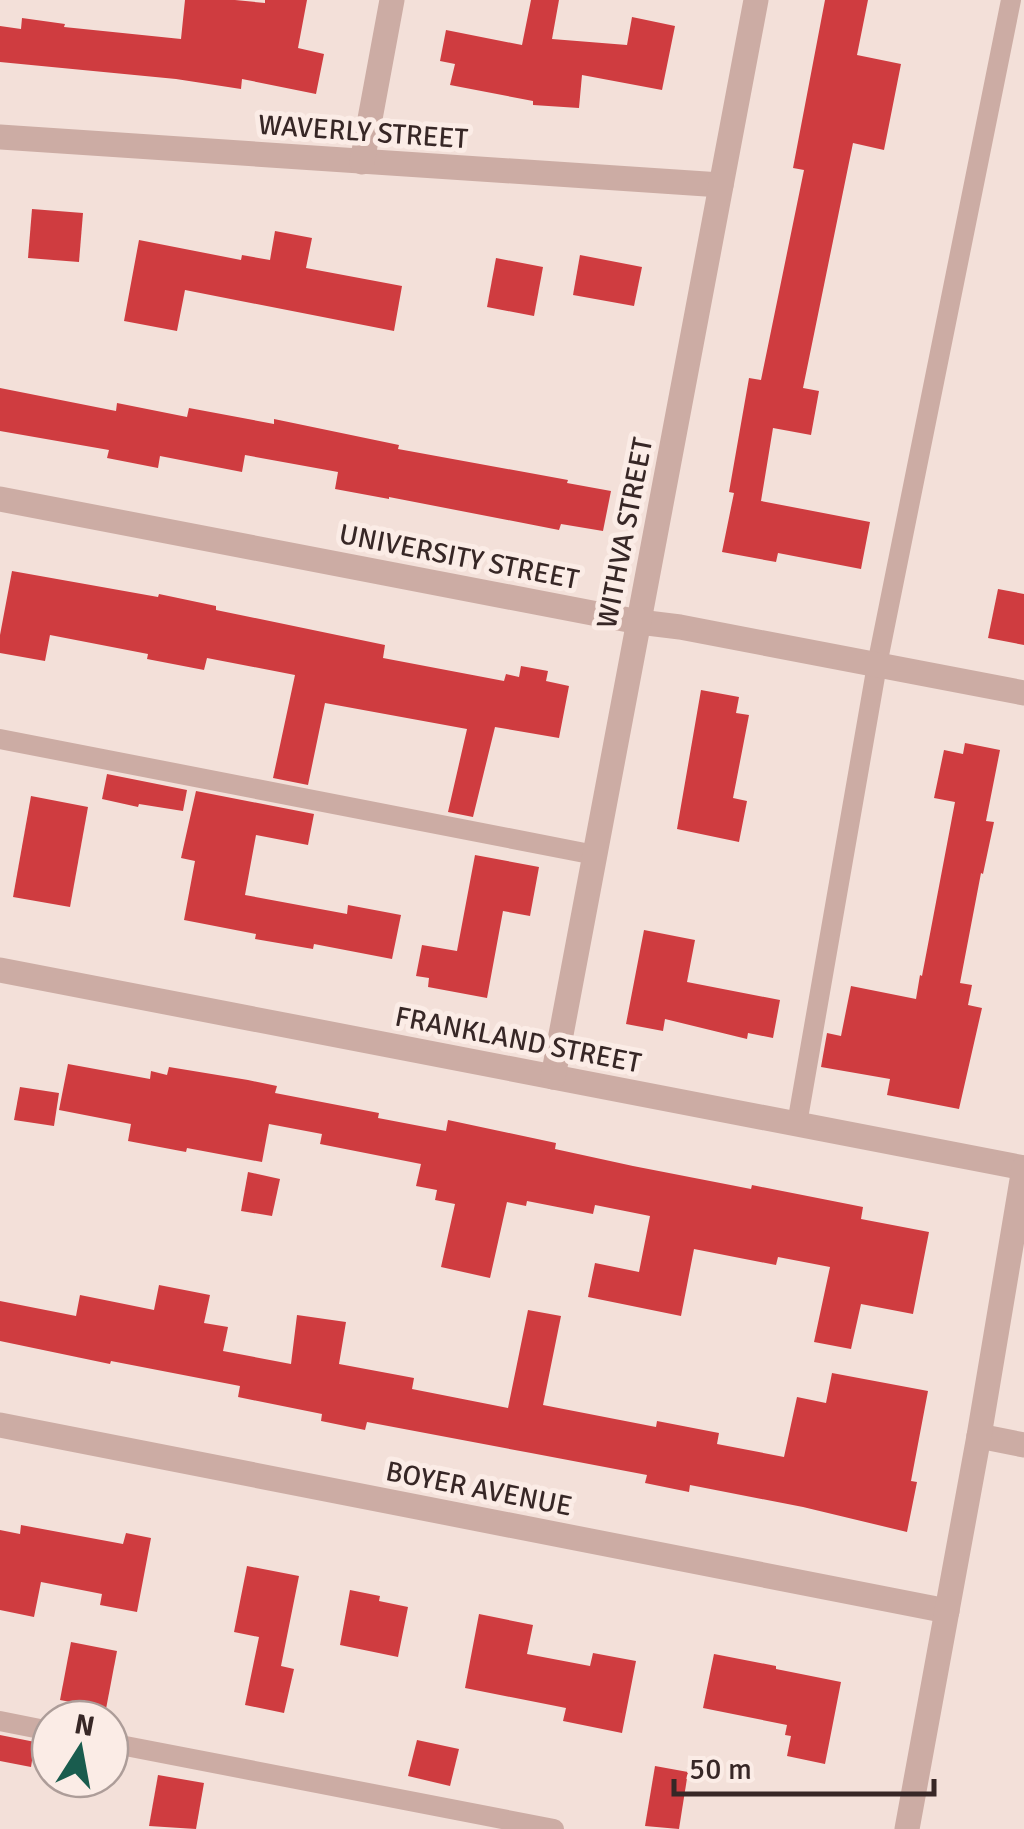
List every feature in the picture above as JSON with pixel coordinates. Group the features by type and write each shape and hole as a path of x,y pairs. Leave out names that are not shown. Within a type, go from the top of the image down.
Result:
{"street":[{"path":"362,162 392,0"},
{"name":"WITHVA STREET","path":"554,1077 756,0"},
{"name":"WAVERLY STREET","path":"0,138 721,185"},
{"name":"UNIVERSITY STREET","path":"0,498 1024,693"},
{"name":"FRANKLAND STREET","path":"0,970 1024,1168"},
{"path":"907,1829 1024,1168"},
{"name":"BOYER AVENUE","path":"0,1425 947,1611"},
{"path":"979,1436 1024,1445"}],"lane":[{"path":"796,1124 877,665 1011,0"},
{"path":"0,739 595,854"},
{"path":"0,1721 30,1727"},
{"path":"130,1746 554,1829"}],"building":[{"path":"185,0 307,0 298,48 324,54 316,94 242,79 241,89 0,62 0,26 21,29 22,18 65,24 64,27 181,39"},
{"path":"531,0 559,0 552,39 627,45 632,17 675,26 662,90 582,75 579,108 533,105 533,101 450,85 455,64 440,61 446,30 522,45"},
{"path":"825,0 868,0 857,55 901,64 884,150 853,143 803,388 819,391 811,435 773,428 761,501 870,522 861,569 778,553 776,562 722,552 749,378 761,380 804,170 793,168"},
{"path":"32,209 83,213 79,262 28,258"},
{"path":"275,231 312,238 306,268 402,286 394,331 185,290 177,331 124,321 139,240 241,260 242,255 270,260"},
{"path":"580,255 642,267 634,306 573,295"},
{"path":"496,258 543,267 534,316 487,307"},
{"path":"0,388 116,411 117,403 187,417 189,408 274,424 274,419 399,445 398,449 568,480 567,483 611,491 603,531 561,524 559,530 335,489 338,472 245,455 242,472 160,456 158,468 107,458 109,450 0,431"},
{"path":"12,571 216,606 216,610 385,645 383,658 504,681 506,674 519,677 521,666 548,671 546,681 569,686 559,738 495,727 473,817 448,812 467,729 325,703 308,785 273,778 295,675 207,658 204,670 147,659 148,654 50,635 45,661 0,653"},
{"path":"998,589 1024,594 1024,645 988,638"},
{"path":"701,690 739,697 736,713 749,715 733,798 747,801 739,842 677,829"},
{"path":"965,743 1000,750 986,821 994,822 960,983 972,985 968,1005 982,1008 959,1109 887,1095 890,1079 821,1067 827,1033 841,1036 851,986 916,999 955,802 934,798 944,750 963,754"},
{"path":"107,774 187,790 183,811 102,799"},
{"path":"196,791 314,814 308,845 256,835 245,895 347,914 348,905 401,915 392,959 314,944 313,949 255,939 256,934 184,920 195,861 181,858"},
{"path":"31,796 88,807 70,907 13,897"},
{"path":"475,855 539,867 530,916 503,911 487,998 428,987 429,978 416,976 422,945 457,951"},
{"path":"644,930 695,940 687,982 780,1000 773,1038 748,1033 747,1039 665,1019 663,1031 626,1024"},
{"path":"68,1064 150,1079 151,1071 167,1075 169,1067 248,1080 277,1086 275,1093 379,1113 378,1118 446,1131 448,1120 556,1143 555,1149 633,1166 863,1207 861,1219 929,1232 913,1314 861,1304 851,1349 814,1342 830,1267 778,1257 776,1265 694,1249 681,1316 588,1297 595,1263 639,1272 650,1216 595,1205 593,1214 527,1201 526,1206 507,1202 490,1278 441,1267 455,1204 435,1200 437,1190 416,1186 421,1164 320,1144 322,1134 269,1124 262,1162 128,1141 131,1124 59,1110"},
{"path":"20,1087 59,1093 54,1126 14,1120"},
{"path":"248,1172 280,1179 272,1216 241,1211"},
{"path":"159,1285 210,1295 204,1323 228,1327 223,1351 291,1364 297,1315 346,1322 339,1364 414,1378 412,1389 508,1408 528,1310 561,1316 543,1405 656,1427 657,1421 719,1433 717,1444 784,1457 797,1397 826,1403 832,1373 928,1391 911,1481 917,1482 907,1532 690,1485 689,1492 645,1483 647,1475 531,1453 367,1422 365,1430 321,1421 322,1414 238,1397 240,1386 0,1341 0,1301 76,1316 80,1295 154,1310"},
{"path":"21,1525 123,1544 126,1533 151,1538 137,1612 100,1605 102,1594 41,1582 34,1617 0,1610 0,1530 20,1534"},
{"path":"247,1566 299,1576 281,1666 294,1669 284,1713 245,1705 259,1637 234,1632"},
{"path":"350,1590 408,1607 398,1657 340,1645"},
{"path":"479,1614 533,1625 527,1654 590,1666 593,1653 636,1661 622,1733 563,1721 566,1708 465,1688"},
{"path":"71,1642 117,1651 108,1699 60,1699"},
{"path":"714,1654 841,1682 825,1764 787,1756 791,1736 785,1735 787,1725 703,1708"},
{"path":"0,1735 30,1741 30,1767 0,1761"},
{"path":"417,1740 459,1749 450,1786 408,1776"},
{"path":"655,1766 688,1772 679,1829 645,1826"},
{"path":"158,1775 204,1783 196,1829 149,1826"}]}
